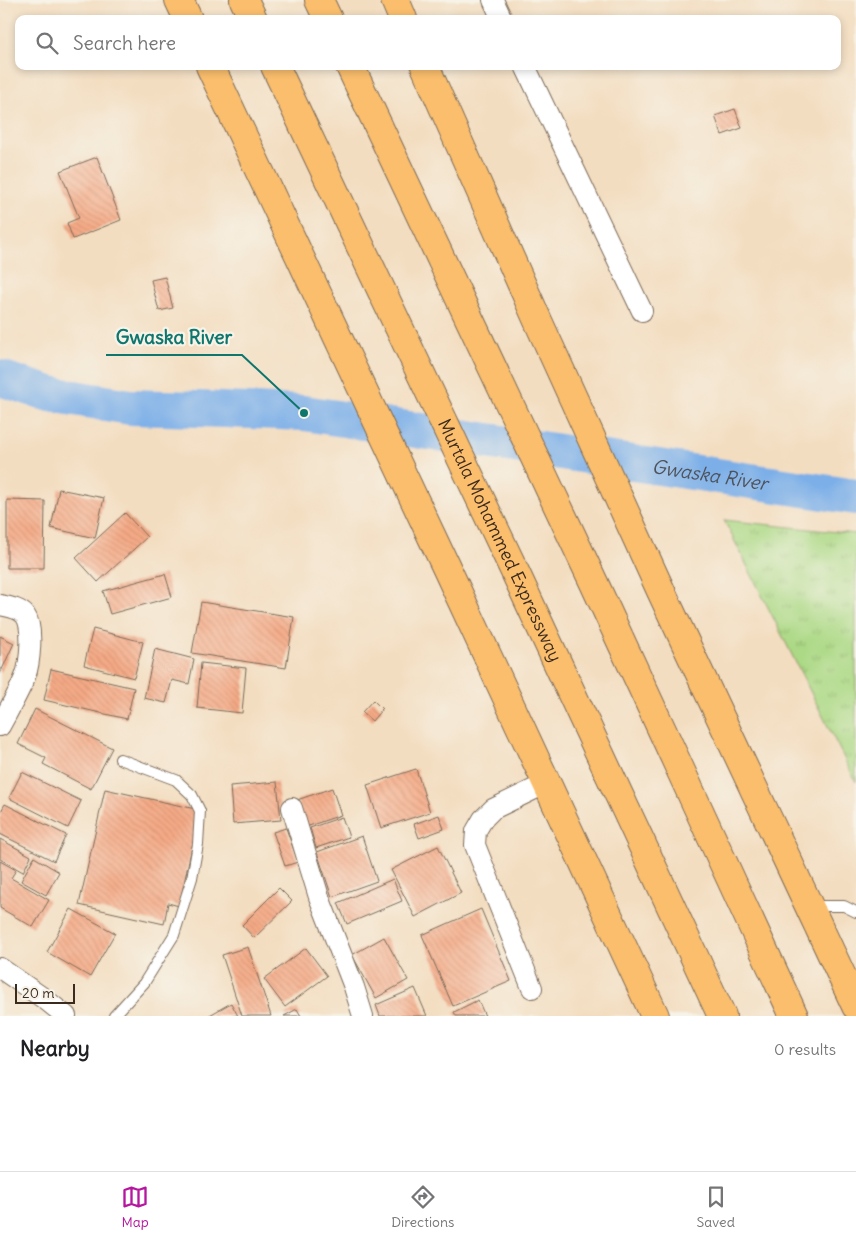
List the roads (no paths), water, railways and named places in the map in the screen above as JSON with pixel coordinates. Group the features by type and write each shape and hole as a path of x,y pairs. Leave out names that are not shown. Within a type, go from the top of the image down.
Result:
{"highway":[{"path":"179,0 186,15"},
{"path":"244,0 251,15"},
{"path":"319,0 326,15"},
{"path":"395,0 401,15"},
{"path":"212,70 655,1016"},
{"name":"Murtala Mohammed Expressway","path":"278,70 722,1016"},
{"path":"352,70 594,583 794,1016"},
{"path":"427,70 661,591 856,1006"}],"street":[{"path":"493,0 500,15"},
{"path":"527,70 642,311"},
{"path":"0,605 14,608 25,615 30,628 30,651 25,676 0,726"},
{"path":"532,988 475,846 476,831 483,819 493,809 547,783"},
{"path":"292,808 319,897 354,987 363,1016"},
{"path":"0,968 66,1016"}],"lane":[{"path":"114,1016 144,984 174,935 192,878 198,844 200,811 192,794 176,780 120,759"},
{"path":"809,906 844,906 856,912"}],"waterway":[{"name":"Gwaska River","path":"0,378 50,394 130,407 304,413 856,497"}],"place":[{"name":"Gwaska River","path":"304,413"}]}
